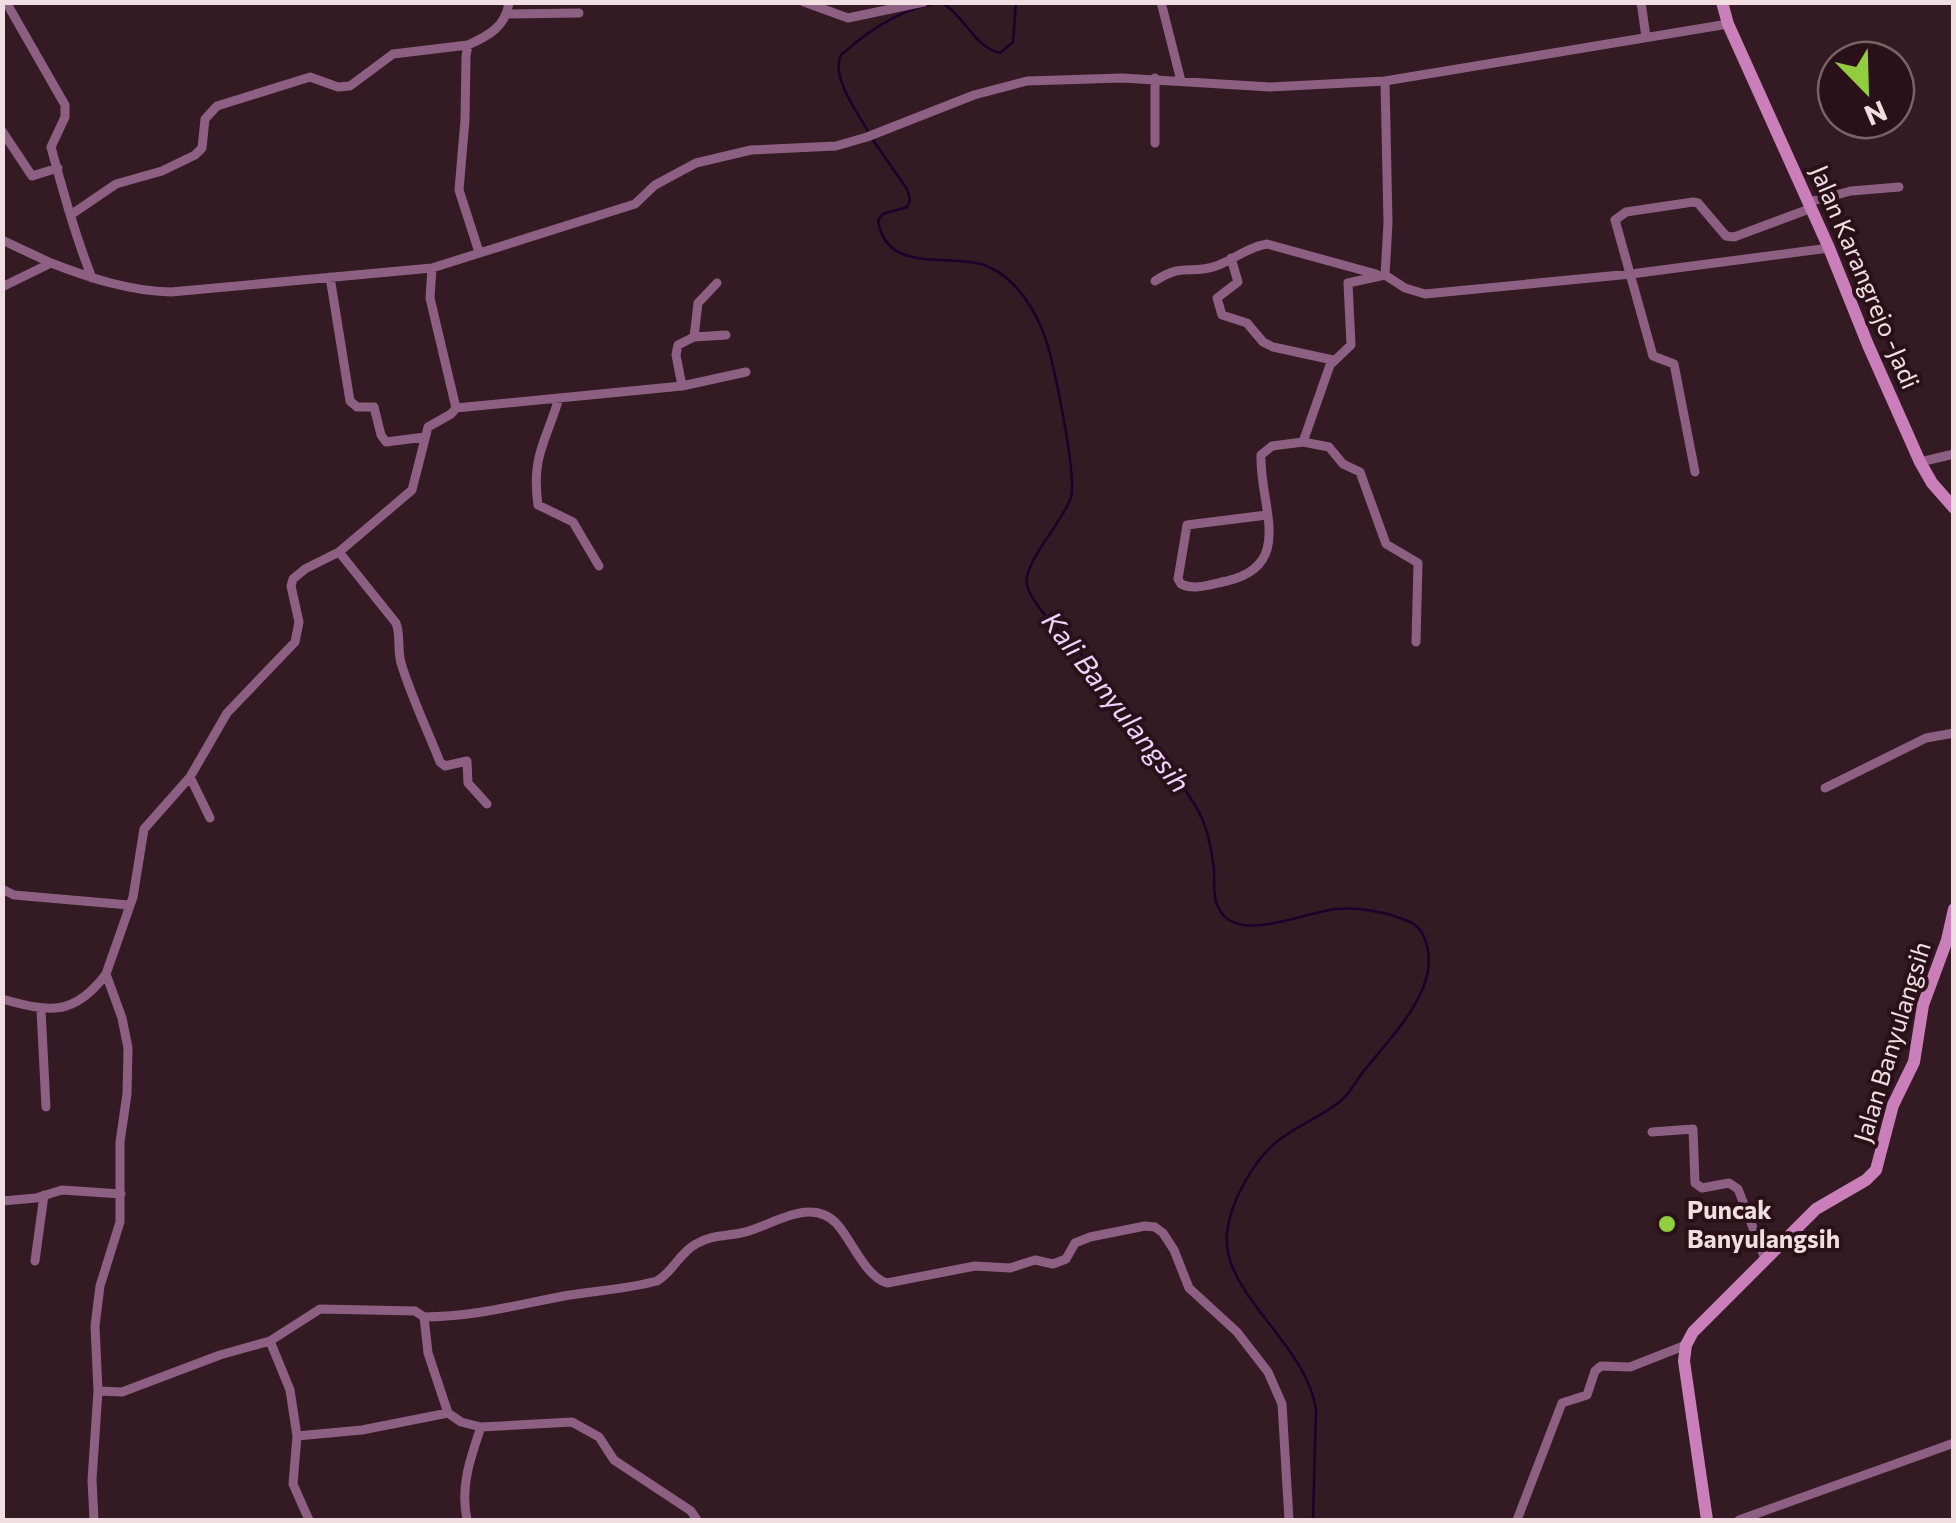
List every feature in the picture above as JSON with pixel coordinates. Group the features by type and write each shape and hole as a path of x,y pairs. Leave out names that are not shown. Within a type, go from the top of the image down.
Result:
{"street":[{"path":"6,2 66,105 66,117 51,146 72,214 72,230 92,279"},
{"path":"804,2 848,18 924,2"},
{"path":"1162,2 1182,81"},
{"path":"1641,2 1646,37"},
{"name":"Jalan Karangrejo -Jadi","path":"1722,2 1728,24 1830,248 1920,462 1954,508"},
{"path":"72,214 116,184 162,171 195,156 202,148 205,119 217,106 310,77 338,87 350,86 393,54 468,46 496,30 509,8 579,13"},
{"path":"2,240 92,279 138,290 179,292 432,268 635,204 655,185 696,163 738,152 814,149 867,137 974,95 1028,81 1154,78 1270,87 1385,82 1728,24"},
{"path":"468,46 459,190 478,252"},
{"path":"1154,78 1155,143"},
{"path":"1382,275 1388,224 1385,82"},
{"path":"2,131 32,176 58,168"},
{"path":"1694,472 1674,364 1653,356 1616,220 1626,212 1693,202 1726,236 1734,237 1851,191 1899,188"},
{"path":"1156,282 1180,268 1216,266 1267,244 1382,275 1425,294 1631,274 1830,248"},
{"path":"1231,258 1238,282 1217,298 1222,315 1247,323 1273,346 1333,360"},
{"path":"2,287 51,263"},
{"path":"432,268 430,298 456,408"},
{"path":"1304,442 1333,360 1351,345 1348,283 1382,275"},
{"path":"330,277 350,400 357,407 374,407 380,435 386,442 425,437"},
{"path":"694,337 700,298 717,283"},
{"path":"682,386 676,348 694,337 726,336"},
{"path":"2,999 41,1010 66,1008 81,1000 106,974 133,897 144,829 190,776 227,712 295,642 299,622 292,580 339,552 412,490 428,427 456,408 682,386 746,372"},
{"path":"559,398 550,430 537,454 538,505 573,522 599,566"},
{"path":"1267,515 1187,525 1178,579 1181,584 1185,588 1204,586 1242,578 1257,569 1266,559 1270,542 1267,515 1260,455 1272,446 1304,442 1329,446 1342,464 1360,472 1386,544 1418,563 1416,642"},
{"path":"1920,462 1954,454"},
{"path":"339,552 396,623 397,650 404,673 440,762 444,766 467,761 468,783 488,804"},
{"path":"1826,788 1926,738 1954,733"},
{"path":"190,776 210,818"},
{"path":"2,890 129,905"},
{"name":"Jalan Banyulangsih","path":"1686,1345 1693,1332 1826,1201 1860,1184 1876,1170 1893,1105 1914,1062 1923,1005 1950,940 1954,909"},
{"path":"94,1520 96,1326 100,1286 120,1222 120,1142 127,1094 128,1048 106,974"},
{"path":"41,1010 46,1106"},
{"path":"1652,1132 1693,1128 1694,1182 1702,1188 1729,1184 1738,1189 1765,1259"},
{"path":"2,1201 62,1190 121,1194"},
{"path":"35,1261 44,1196"},
{"path":"98,1391 122,1392 220,1354 270,1341 320,1309 404,1309 424,1317 459,1317 647,1284 668,1274 682,1253 698,1242 740,1234 794,1214 811,1212 834,1220 875,1276 888,1283 975,1266 1010,1268 1035,1260 1053,1264 1066,1258 1075,1242 1156,1227 1174,1250 1190,1288 1237,1332 1276,1386 1282,1404 1289,1520"},
{"path":"424,1317 428,1353 448,1414 482,1427 572,1422 600,1437 614,1460 691,1511 698,1520"},
{"path":"270,1341 290,1390 298,1436 292,1484 309,1520"},
{"path":"1517,1520 1560,1408 1569,1399 1587,1395 1598,1368 1630,1367 1686,1345 1684,1370 1694,1414 1707,1520"},
{"path":"298,1436 362,1430 448,1414"},
{"path":"467,1520 462,1498 482,1427"},
{"path":"1739,1520 1954,1443"},
{"path":"1524,1502 1530,1520"}],"waterway":[{"name":"Kali Banyulangsih","path":"869,133 842,84 841,55 887,21 914,9 942,3 976,38 1000,53 1013,42 1016,2"},
{"name":"Kali Banyulangsih","path":"873,140 907,189 910,200 907,207 883,214 878,220 884,238 908,256 991,268 1018,289 1042,330 1059,395 1072,485 1067,507 1031,565 1027,585 1050,621 1119,697 1195,805 1210,844 1214,894 1224,916 1234,923 1262,925 1351,908 1394,916 1413,924 1422,933 1428,971 1401,1026 1343,1099 1287,1134 1261,1158 1238,1195 1229,1221 1229,1255 1237,1277 1309,1384 1316,1409 1313,1520"}],"place":[{"name":"Puncak Banyulangsih","path":"1667,1224"}]}
